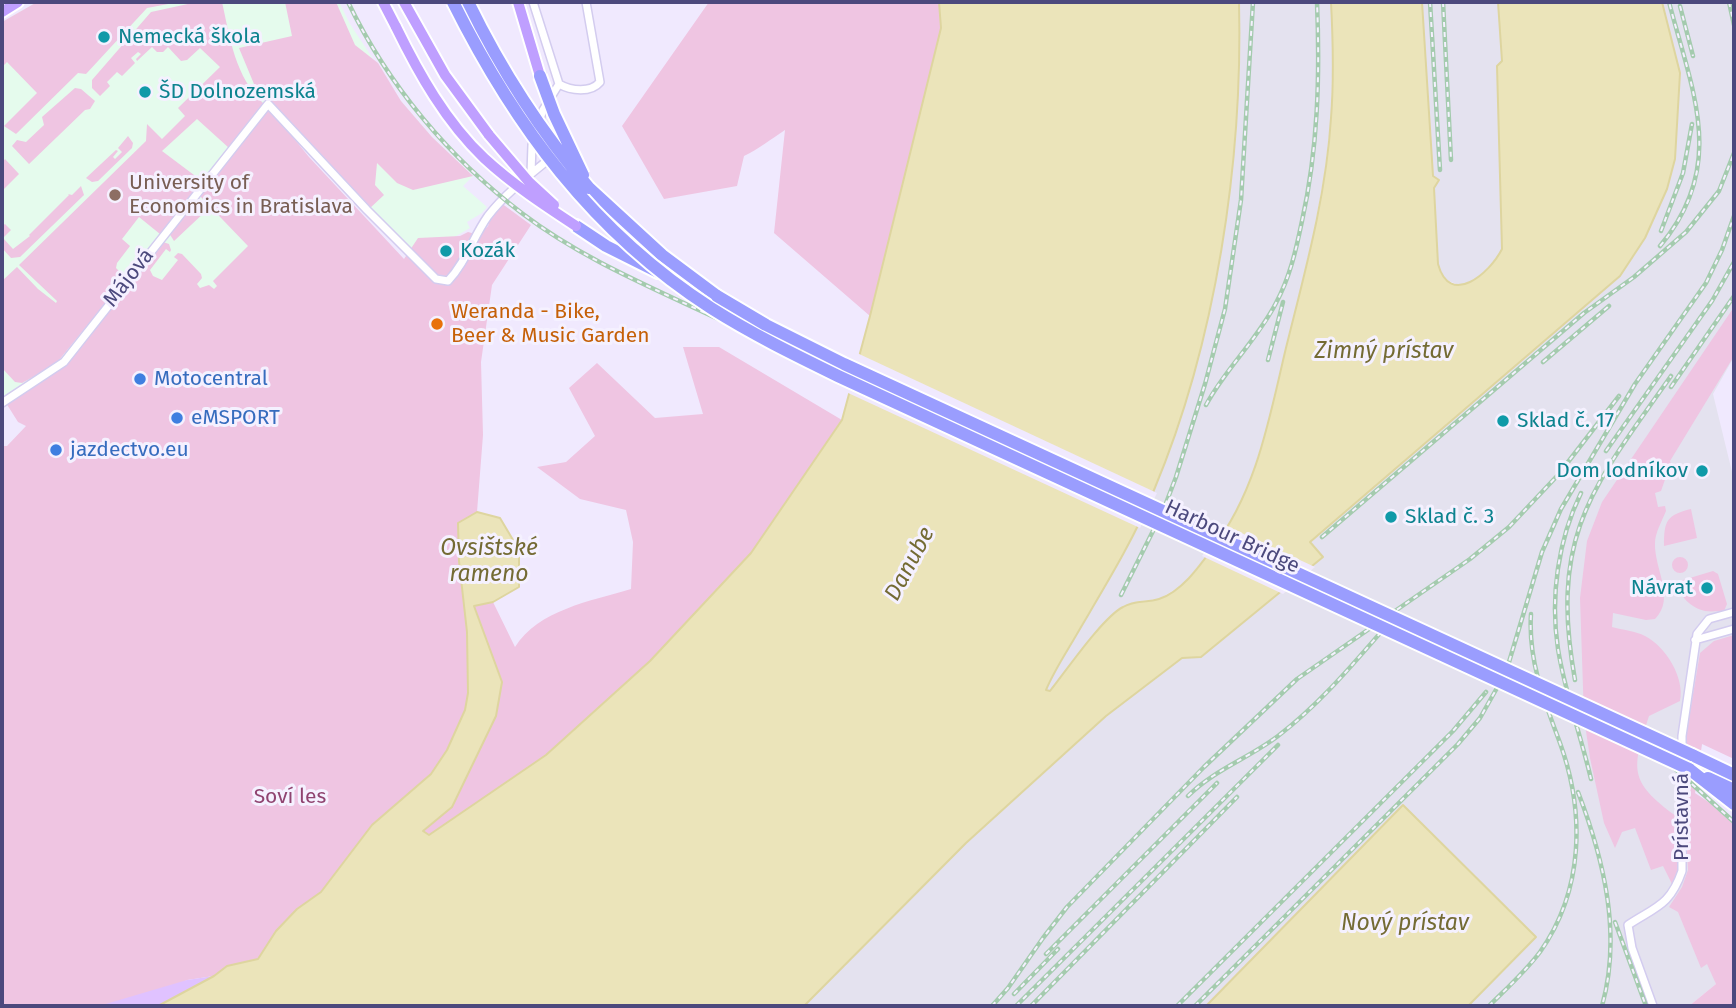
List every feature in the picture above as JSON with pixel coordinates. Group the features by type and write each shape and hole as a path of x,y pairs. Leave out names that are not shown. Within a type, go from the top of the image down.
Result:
{"highway":[{"path":"453,2 496,82 558,171 625,242 669,278"},
{"path":"468,2 506,75 528,109 589,188"},
{"path":"540,76 554,114 589,188"},
{"name":"Harbour Bridge","path":"589,188 662,255 717,296 825,355 1734,775"},
{"path":"576,226 606,246 669,278"},
{"name":"Harbour Bridge","path":"669,278 710,307 761,337 851,382 1689,768"},
{"path":"1689,768 1734,790"},
{"path":"1689,768 1734,804"}],"main road":[{"path":"2,12 18,2"},
{"path":"404,2 467,107 529,181 576,226"},
{"path":"518,2 540,76"},
{"path":"384,3 425,83 467,140 519,187 576,226"}],"street":[{"path":"533,2 559,84 567,89 590,89 600,82 586,2"},
{"path":"531,173 532,145 543,110 559,84"},
{"name":"Májová","path":"2,403 64,362 268,104 367,211 436,279 448,281 461,267 488,217 508,193 531,173"},
{"path":"531,173 548,160"},
{"path":"1695,640 1704,622 1734,612"},
{"path":"1695,640 1734,629"},
{"name":"Prístavná","path":"1653,1006 1632,948 1628,925 1661,905 1675,887 1682,871 1682,738 1695,640"}],"shaded area":[{"name":"University of Economics in Bratislava","path":"37,2 339,2 350,24 401,101 432,137 473,176 463,186 487,207 467,222 470,228 420,257 369,209 269,99 203,181 255,239 205,304 126,278 55,365 2,403 2,22"},
{"path":"1239,2 1331,2 1331,119 1324,176 1313,236 1269,420 1245,498 1214,548 1182,585 1159,599 1138,601 1104,624 1051,691 1045,690 1126,547 1154,490 1191,381 1214,287 1227,209 1236,137"},
{"path":"1422,2 1498,2 1502,61 1497,66 1502,249 1473,283 1461,286 1447,280 1438,264 1434,188 1438,180 1433,176"},
{"path":"1662,2 1734,2 1734,357 1713,394 1734,480 1734,647 1714,656 1695,793 1716,984 1689,1006 1468,1006 1536,937 1403,805 1206,1006 804,1006 966,843 1106,716 1182,658 1201,657 1322,557 1310,542 1620,276 1645,238 1667,189 1675,159 1680,73"}],"green space":[{"path":"37,2 179,2 147,8 86,74 78,73 16,134 4,126 37,93 7,62 2,67 2,22"},
{"path":"197,2 222,2 240,69 246,82 264,104 229,148 197,119 162,151 202,181 160,234 139,217 122,239 130,246 116,268 126,278 55,365 22,383 15,382 2,368 2,281 17,267 56,303 57,301 19,265 146,141 147,124 162,139 185,116 178,108 220,67 200,48 187,60 181,61 168,47 163,52 157,52 152,47 137,61 141,54 138,52 131,58 135,63 122,76 117,72 107,82 110,86 100,96 92,88 92,80 151,12"},
{"path":"285,2 336,2 355,45 378,63 401,101 432,137 473,176 413,190 397,183 377,163 375,185 384,195 369,209 254,84 239,48 292,36"},
{"path":"709,2 939,2 941,28 870,316 774,233 785,130 744,156 737,186 664,199 622,126"},
{"path":"75,88 81,89 95,101 90,109 85,110 29,164 12,146 17,140 26,142 44,125 42,117"},
{"name":"Soví les","path":"271,110 309,157 404,259 418,238 460,236 468,232 479,235 488,226 497,200 531,225 492,285 481,362 483,435 477,512 458,523 459,561 467,632 468,693 465,710 447,750 431,774 372,825 321,892 297,909 276,931 258,959 227,966 214,976 187,980 145,1006 2,1006 2,446 7,446 26,426 18,422 6,403 67,364 163,242 169,244 171,250 170,252 166,249 150,270 153,276 162,280 178,260 174,257 178,253 201,274 202,278 197,284 200,288 209,285 214,289 217,286 213,281 248,246 198,194 266,112"},
{"path":"128,136 133,143 132,148 98,181 92,182 86,178 116,150 118,151 113,157 115,159 122,152 118,148"},
{"path":"5,159 19,174 2,191 2,163"},
{"path":"81,186 84,195 20,257 11,258 2,248 2,226 5,224 11,230 3,238 13,249 30,236 68,194 72,195"},
{"path":"195,198 207,210 174,241 169,233"},
{"path":"1734,307 1734,356 1670,461 1673,470 1668,471 1661,491 1655,493 1658,507 1665,506 1666,511 1655,543 1664,593 1661,611 1655,619 1646,620 1613,613 1612,627 1637,633 1653,641 1667,655 1680,683 1680,701 1649,716 1637,762 1638,773 1649,793 1676,816 1678,869 1672,884 1663,866 1651,870 1635,828 1622,832 1615,848 1604,823 1584,718 1580,598 1587,541 1602,502"},
{"path":"683,347 719,347 842,420 751,553 650,661 546,755 429,835 423,831 452,806 502,682 474,606 493,602 515,647 525,634 551,616 631,589 633,542 626,510 580,499 537,467 566,462 595,436 569,388 597,363 655,418 703,414"},
{"path":"1691,509 1697,538 1664,546 1668,520"},
{"path":"1680,557 1686,559 1686,571 1680,573 1674,571 1672,565 1674,559"},
{"path":"1713,571 1718,574 1727,604 1724,611 1700,609 1686,601 1681,592 1680,582 1683,580"},
{"path":"1734,635 1734,759 1702,744 1695,793 1734,825 1734,1006 1689,1006 1716,984 1707,964 1701,968 1678,912 1669,907 1682,887 1688,870 1684,791 1686,736 1700,653 1714,641"}],"sand":[{"path":"214,976 158,1006 99,1006 187,980"}],"water":[{"path":"939,2 1239,2 1236,125 1230,188 1209,313 1194,374 1176,433 1146,509 1117,566 1052,677 1046,690 1050,691 1095,633 1115,613 1132,603 1167,596 1189,578 1227,527 1250,480 1273,404 1313,236 1324,177 1333,89 1331,2 1422,2 1433,176 1439,180 1434,188 1438,264 1451,284 1460,285 1480,276 1502,249 1497,66 1502,61 1498,2 1662,2 1680,73 1675,159 1667,189 1645,238 1620,276 1310,542 1323,557 1201,657 1182,658 1106,716 966,843 804,1006 158,1006 214,976 227,966 258,959 276,931 297,909 321,892 372,825 431,774 447,750 465,710 468,693 467,632 459,561 458,523 477,512 500,518 519,550 519,587 493,602 474,606 502,682 496,716 452,807 423,831 429,835 546,755 650,661 751,553 842,420 941,28"},
{"name":"Nový prístav","path":"1403,805 1536,937 1468,1006 1206,1006"}],"pier":[{"path":"857,353 1157,493 1140,528 846,392"},
{"path":"1224,525 1315,567 1283,594 1202,556"}],"railway":[{"path":"348,2 364,33 401,91 446,144 496,192 565,242 609,267 678,300 1622,735 1672,766 1734,822"},
{"path":"1121,595 1163,511 1176,477 1225,309 1241,200 1253,2"},
{"path":"1206,405 1268,316 1281,293 1292,263 1300,232 1315,140 1318,85 1317,2"},
{"path":"1430,2 1440,170"},
{"path":"1443,2 1451,160"},
{"path":"1660,246 1681,216 1693,186 1699,157 1699,127 1694,97 1669,2"},
{"path":"1729,2 1734,25"},
{"path":"1680,6 1693,56"},
{"path":"1661,231 1683,173 1692,124"},
{"path":"1322,537 1584,313 1634,277 1686,232 1719,191 1734,153"},
{"path":"1195,1006 1458,744 1480,718 1506,672 1542,552 1561,509 1635,384 1706,283 1734,216"},
{"path":"1606,451 1712,301 1734,262"},
{"path":"1671,387 1734,296"},
{"path":"1268,360 1283,302"},
{"path":"1543,362 1609,306"},
{"path":"1575,680 1568,630 1568,587 1573,550 1599,483 1671,376"},
{"path":"992,1006 1067,907 1204,767 1297,679 1470,559 1509,527 1558,475 1619,396"},
{"path":"1581,493 1562,549 1555,609 1561,665 1591,779"},
{"path":"1489,1006 1540,952 1555,928 1565,903 1576,850 1574,796 1535,664 1531,614"},
{"path":"1188,796 1209,779 1267,744 1293,724 1336,683 1388,624"},
{"path":"1177,1006 1453,731 1486,692"},
{"path":"1016,1006 1278,745"},
{"path":"1046,954 1217,783"},
{"path":"1578,792 1596,844 1607,897 1610,952 1602,1006"},
{"path":"1031,1006 1237,797"},
{"path":"1615,922 1646,1006"},
{"path":"1014,994 1058,949"}],"place":[{"name":"Nemecká škola","path":"104,37"},
{"name":"ŠD Dolnozemská","path":"145,92"},
{"name":"University of Economics in Bratislava","path":"115,195"},
{"name":"Kozák","path":"446,251"},
{"name":"Weranda - Bike, Beer & Music Garden","path":"437,324"},
{"name":"Motocentral","path":"140,379"},
{"name":"eMSPORT","path":"177,418"},
{"name":"Sklad č. 17","path":"1503,421"},
{"name":"jazdectvo.eu","path":"56,450"},
{"name":"Dom lodníkov","path":"1702,471"},
{"name":"Sklad č. 3","path":"1391,517"},
{"name":"Návrat","path":"1707,588"}],"water label":[{"name":"Zimný prístav","path":"1384,352"},
{"name":"Ovsištské rameno","path":"489,562"},
{"name":"Danube","path":"910,564"}]}
